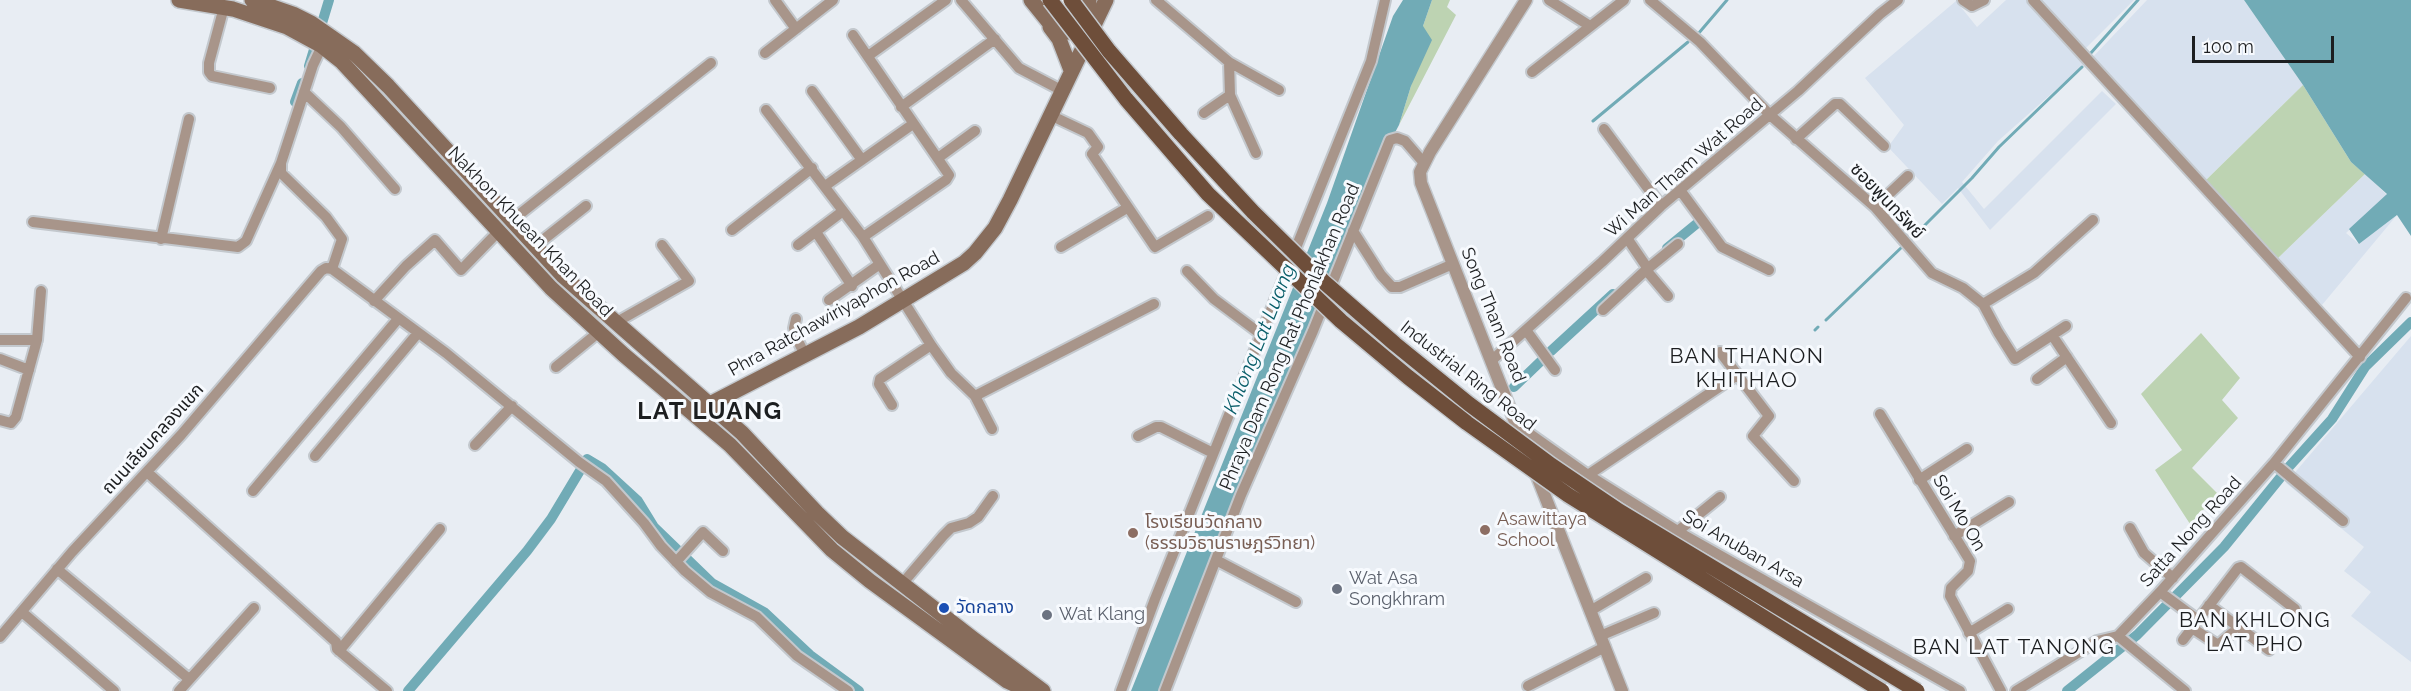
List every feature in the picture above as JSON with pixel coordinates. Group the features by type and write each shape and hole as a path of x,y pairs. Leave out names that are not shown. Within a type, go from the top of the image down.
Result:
{"main road":[{"name":"Nakhon Khuean Khan Road","path":"179,0 224,8 317,38 337,49 388,86 534,247 615,323 742,433 834,529 902,584 1043,691"},
{"name":"Nakhon Khuean Khan Road","path":"252,0 293,14 317,38"},
{"path":"1031,0 1052,26 1060,32 1070,32 1085,22 1089,0"},
{"path":"1031,0 1059,39 1071,70"},
{"name":"Industrial Ring Road","path":"1050,0 1126,99 1208,194 1268,253 1366,342 1467,423 1568,495 1882,691"},
{"name":"Industrial Ring Road","path":"1071,0 1109,51 1180,134 1253,212 1325,283 1404,352 1514,438 1619,511 1917,691"},
{"name":"Phra Ratchawiriyaphon Road","path":"697,415 711,404 902,301 964,263 986,242 1010,200 1101,3"},
{"name":"Nakhon Khuean Khan Road","path":"337,49 360,80 551,288 730,445 832,550 870,581 1013,686 1029,691"},
{"path":"444,172 456,161"},
{"path":"646,373 657,360"}],"street":[{"path":"775,0 796,29"},
{"path":"868,56 946,0"},
{"path":"961,0 1019,68 1061,90"},
{"path":"1156,0 1229,62 1279,90"},
{"path":"1121,691 1213,453 1371,61 1385,0"},
{"path":"1424,163 1526,0"},
{"path":"1549,0 1590,26"},
{"path":"1532,72 1624,0"},
{"name":"ซอยพูนทรัพย์","path":"1650,0 1700,42 1796,139 1875,207 1932,273 1963,288 1983,304 2015,359 2066,326"},
{"name":"Wi Man Tham Wat Road","path":"1491,360 1602,262 1661,206 1798,91 1898,0"},
{"path":"1963,0 1972,6 1984,0"},
{"path":"2033,0 2360,357"},
{"path":"765,52 831,1"},
{"path":"224,8 209,72 212,76 270,88"},
{"path":"853,35 949,175 946,180 863,237"},
{"path":"33,222 238,248 246,241 280,163 304,92 317,38"},
{"path":"901,107 995,39"},
{"path":"1229,62 1230,95 1256,153"},
{"path":"511,221 711,63"},
{"path":"812,91 862,160"},
{"path":"304,92 341,127 395,189"},
{"path":"1204,113 1230,95"},
{"path":"1796,139 1835,104 1840,104 1884,146"},
{"path":"766,110 863,237 931,345 951,373 975,396 992,429"},
{"path":"1050,115 1088,134 1098,147 1092,154 1155,247 1208,216"},
{"path":"161,238 189,119"},
{"path":"825,186 913,124"},
{"path":"1604,129 1661,206"},
{"path":"938,158 975,130"},
{"name":"Phraya Dam Rong Rat Phonlakhan Road","path":"1165,691 1241,495 1313,331 1390,140 1397,138 1405,141 1424,163"},
{"path":"280,163 282,176 326,217 342,239 332,269 418,333 606,481 681,557 710,592 757,617 797,656 848,691"},
{"name":"Song Tham Road","path":"1424,163 1420,172 1421,183 1622,691"},
{"path":"732,230 812,168"},
{"path":"1875,207 1908,176"},
{"path":"1680,190 1722,247 1769,270"},
{"path":"534,247 586,206"},
{"path":"1060,248 1127,208"},
{"path":"798,245 843,211"},
{"path":"1983,304 2034,273 2052,259 2092,220"},
{"path":"1353,231 1381,275 1392,287 1400,287 1453,264"},
{"path":"374,301 406,266 435,240 461,270 498,232"},
{"path":"816,232 852,286"},
{"path":"1627,238 1646,266 1646,270 1668,296"},
{"path":"1603,310 1678,244"},
{"path":"615,323 689,281 662,245"},
{"path":"829,300 852,286 880,264"},
{"name":"ถนนเลียบคลองแขก","path":"0,637 57,569 147,472 321,271 326,268 332,269"},
{"path":"1187,271 1214,299 1262,335"},
{"path":"0,420 10,423 14,421 37,340 41,291"},
{"name":"Satta Nong Road","path":"2016,691 2097,641 2120,637 2163,594 2173,578 2274,463 2406,298"},
{"path":"975,396 1154,304"},
{"path":"253,491 398,319"},
{"path":"796,319 794,328 796,337 805,355"},
{"path":"1526,330 1555,370"},
{"path":"556,367 599,332"},
{"path":"315,456 418,333"},
{"path":"2052,335 2111,423"},
{"path":"0,340 37,340"},
{"path":"892,405 879,384 880,379 931,345"},
{"path":"1720,352 1769,417 1753,433 1753,436 1794,481"},
{"path":"2037,379 2067,357"},
{"path":"0,359 28,370"},
{"path":"1588,475 1737,375"},
{"path":"475,445 512,406"},
{"name":"Soi Mo On","path":"1880,414 1971,566 1951,588 1950,596 2001,691"},
{"name":"Soi Anuban Arsa","path":"1516,424 1588,475 1678,531 1960,691"},
{"path":"1137,436 1161,427 1213,453"},
{"path":"1919,480 1967,449"},
{"path":"2274,463 2343,521"},
{"path":"147,472 336,642 339,651 387,691"},
{"path":"902,584 942,536 951,528 969,524 978,517 993,496"},
{"path":"1678,531 1720,497"},
{"path":"1954,536 2009,502"},
{"path":"2130,528 2144,553 2173,578"},
{"path":"339,651 440,529"},
{"path":"681,557 702,532 723,550"},
{"path":"1216,560 1296,602"},
{"path":"2183,640 2238,567 2295,609"},
{"path":"57,569 189,680"},
{"path":"1590,611 1646,578"},
{"path":"2163,594 2177,604 2218,645 2232,633"},
{"path":"2209,605 2269,650"},
{"path":"179,691 254,608"},
{"path":"1970,633 2008,609"},
{"path":"22,612 114,691"},
{"path":"1528,686 1602,641 1654,613"},
{"path":"2120,637 2185,691"}],"shaded area":[{"path":"2006,0 2026,0 2085,64 1998,141 1962,182 1984,209 2102,91 2116,104 1990,230 1958,188 1942,204 1888,147 1904,125 1865,78 1956,1 1977,27"},
{"path":"2039,0 2134,0 2084,50"},
{"path":"2147,0 2244,0 2303,85 2205,181 2091,59"},
{"path":"2365,174 2387,195 2346,233 2359,244 2397,215 2322,305 2277,259"},
{"path":"2411,336 2411,662 2351,616 2371,592 2344,571 2364,547 2286,483"}],"green space":[{"path":"1432,0 1450,0 1447,7 1456,15 1399,125 1411,86 1423,26"},
{"path":"2303,85 2351,162 2365,174 2277,259 2205,181"},
{"path":"2201,333 2240,378 2222,400 2238,418 2192,468 2218,494 2190,524 2155,470 2182,450 2141,394"}],"water":[{"path":"1403,0 1432,0 1423,26 1432,40 1411,86 1399,125 1372,176 1163,691 1131,691 1327,203 1393,16"},
{"path":"2244,0 2411,0 2411,236 2397,215 2359,244 2349,229 2387,194 2351,162 2303,85"}],"waterway":[{"path":"309,66 329,0"},
{"path":"1698,34 1727,0"},
{"path":"2090,54 2138,0"},
{"path":"1593,121 1688,42"},
{"path":"1911,239 1972,178 1999,147 2082,67"},
{"path":"295,102 302,83"},
{"path":"1667,248 1700,221"},
{"path":"1826,320 1903,246"},
{"path":"1551,351 1613,294"},
{"path":"2286,470 2332,419 2365,367 2411,322"},
{"path":"1815,330 1818,327"},
{"path":"1514,387 1540,362"},
{"path":"408,691 527,551 551,519 587,459 602,468 638,501 654,527 712,583 764,612 810,655 859,691"},
{"path":"2067,691 2137,635 2224,547 2280,478"}],"place":[{"name":"Asawittaya School","path":"1485,530"},
{"name":"โรงเรียนวัดกลาง (ธรรมวิธานราษฎร์วิทยา)","path":"1133,533"},
{"name":"Wat Asa Songkhram","path":"1337,589"},
{"name":"วัดกลาง","path":"944,608"},
{"name":"Wat Klang","path":"1047,615"}],"district":[{"name":"BAN THANON KHITHAO","path":"1747,369"},
{"name":"LAT LUANG","path":"710,412"},
{"name":"BAN KHLONG LAT PHO","path":"2255,633"},
{"name":"BAN LAT TANONG","path":"2014,648"}],"water label":[{"name":"Khlong Lat Luang","path":"1260,339"}]}
